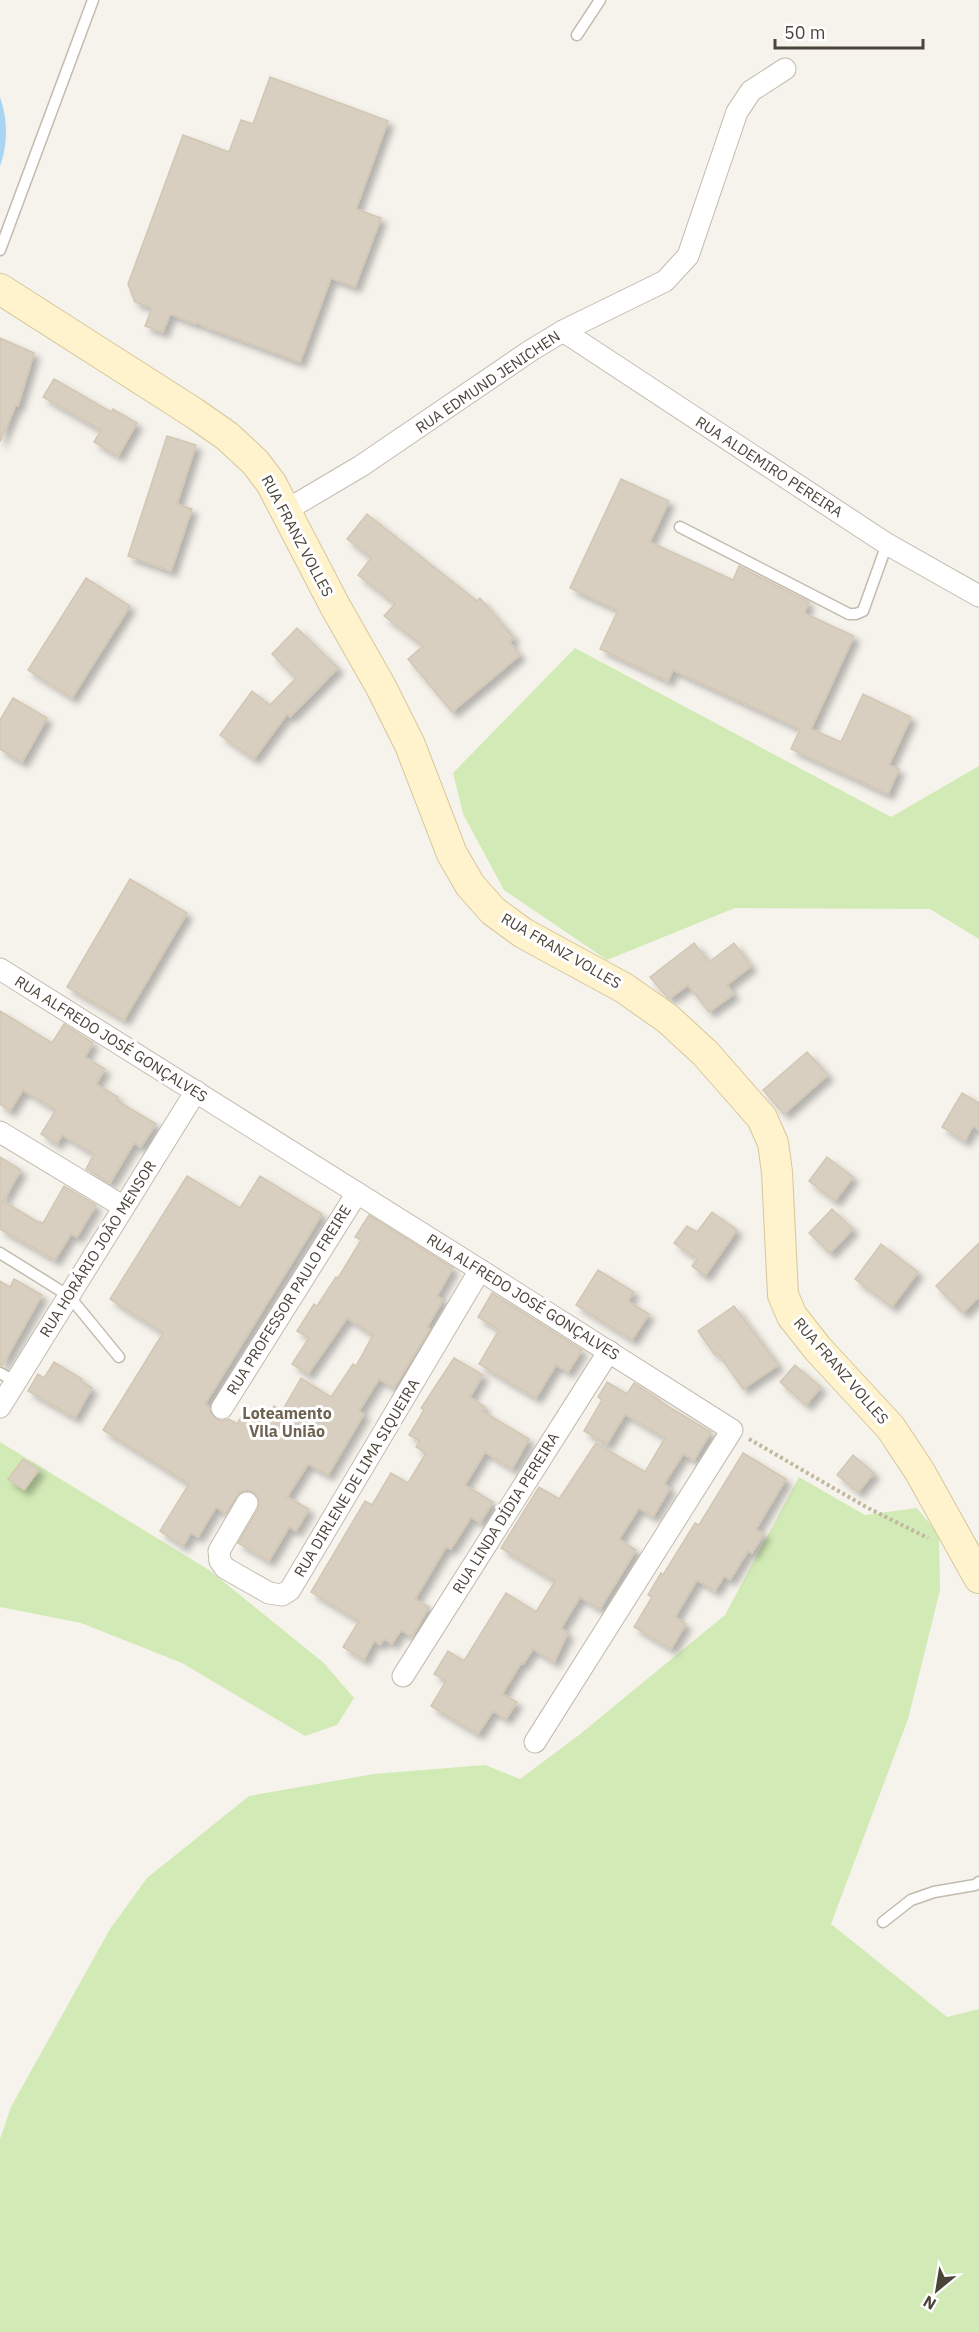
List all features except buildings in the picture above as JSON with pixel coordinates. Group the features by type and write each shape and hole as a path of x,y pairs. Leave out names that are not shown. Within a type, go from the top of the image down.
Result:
{"street":[{"name":"RUA EDMUND JENICHEN","path":"285,511 362,466 502,369 563,331 665,282 688,256 736,112 751,91 785,69"},
{"name":"RUA FRANZ VOLLES","path":"0,289 227,436 255,462 271,483 335,606 381,687 410,746 452,854 470,885 493,911 523,933 624,988 668,1019 705,1053 762,1118 773,1143 777,1172 783,1294 792,1316 818,1349 891,1428 920,1472 978,1576"},
{"name":"RUA ALDEMIRO PEREIRA","path":"563,331 887,544 979,596"},
{"name":"RUA ALFREDO JOSÉ GONÇALVES","path":"0,969 732,1430"},
{"name":"RUA HORÁRIO JOÃO MENSOR","path":"0,1407 8,1377 69,1296 196,1091"},
{"path":"0,1132 124,1207"},
{"name":"RUA PROFESSOR PAULO FREIRE","path":"222,1408 357,1193"},
{"name":"RUA DIRLENE DE LIMA SIQUEIRA","path":"246,1503 219,1551 220,1561 225,1568 269,1593 282,1595 290,1590 480,1270"},
{"name":"RUA LINDA DÍDIA PEREIRA","path":"403,1676 609,1351"},
{"path":"535,1742 732,1430"}],"lane":[{"path":"0,250 93,0"},
{"path":"576,35 600,0"},
{"path":"681,527 849,614 863,611 887,544"},
{"path":"0,1253 69,1296 119,1357"},
{"path":"883,1922 911,1900 934,1892 975,1885 979,1882"}],"path":[{"path":"732,1430 770,1449 866,1507 922,1536"}],"green space":[{"path":"575,648 891,817 979,766 979,939 930,909 735,908 607,960 504,890 463,814 453,773"},
{"path":"0,1442 209,1570 324,1663 354,1698 337,1725 305,1736 182,1663 81,1623 0,1607"},
{"path":"799,1477 865,1515 917,1508 939,1535 940,1590 908,1719 831,1924 947,2017 979,2009 979,2332 0,2332 0,2139 11,2107 110,1929 147,1878 249,1796 374,1774 485,1765 520,1779 579,1735 725,1615"}],"water":[{"path":"0,97 6,132 0,166"}],"district":[{"name":"Loteamento Vila União","path":"287,1422"}]}
